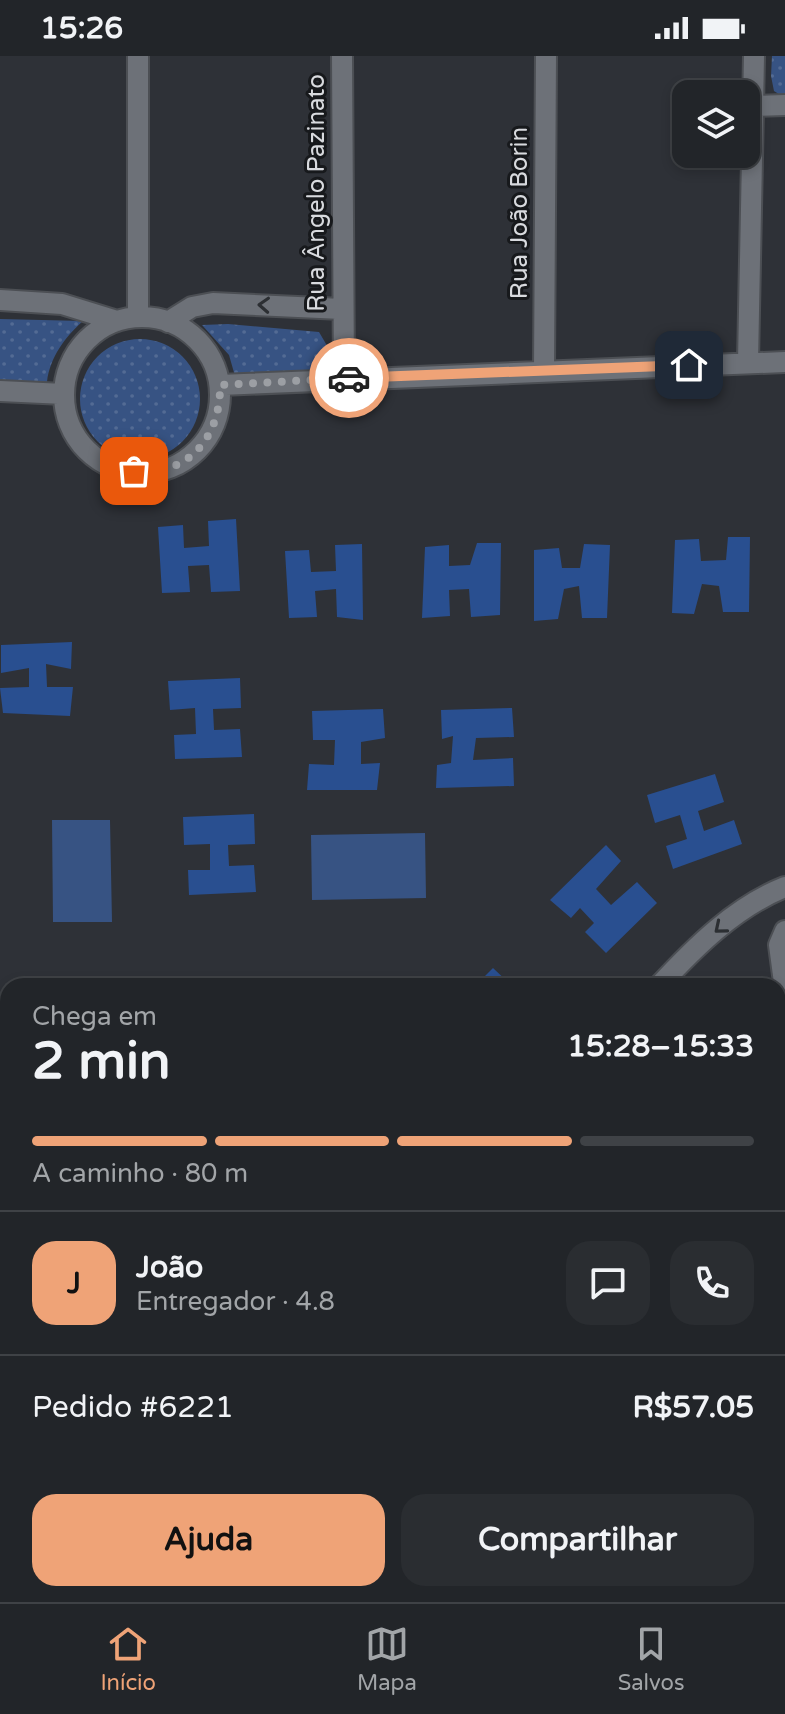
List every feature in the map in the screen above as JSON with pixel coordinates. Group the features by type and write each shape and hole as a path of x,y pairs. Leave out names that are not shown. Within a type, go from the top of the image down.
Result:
{"street":[{"path":"138,56 138,317"},
{"name":"Rua Ângelo Pazinato","path":"342,56 344,378"},
{"name":"Rua João Borin","path":"544,370 546,56"},
{"path":"753,80 754,56"},
{"path":"760,106 785,105"},
{"path":"748,362 751,168"},
{"path":"0,300 62,304 117,321"},
{"path":"168,322 192,307 213,303 342,309"},
{"path":"138,317 168,322 197,339 215,367 220,385 217,419 211,433 194,454 178,465 152,473 116,469 101,462 81,444 72,430 64,394 65,381 84,343 105,326 138,317"},
{"path":"220,385 785,362"},
{"path":"0,391 64,394"},
{"path":"667,978 722,925 766,894 785,887"},
{"path":"783,978 779,945 785,931"}],"shaded area":[{"path":"772,56 785,56 785,98 774,91"},
{"path":"0,319 83,321 59,348 47,382 0,380"},
{"path":"228,324 319,332 329,349 325,370 316,377 235,376 229,355 202,325"},
{"path":"140,339 163,344 182,357 195,376 200,399 195,422 182,441 163,454 140,459 117,454 98,441 85,422 80,399 85,376 98,357 117,344"},
{"path":"52,820 110,820 112,922 53,922"},
{"path":"425,833 426,898 312,900 311,835"}],"building":[{"path":"236,519 240,591 211,592 209,565 188,566 190,592 162,593 158,527 183,525 184,548 209,546 208,521"},
{"path":"728,537 750,537 749,612 723,612 719,586 702,584 694,614 672,613 675,540 699,539 701,561 726,560"},
{"path":"477,543 501,543 500,615 471,617 469,589 449,590 450,616 422,618 425,547 449,545 449,566 470,565"},
{"path":"362,544 363,620 337,617 336,589 315,591 317,617 289,618 285,551 309,550 311,572 336,571 335,545"},
{"path":"584,544 610,545 607,618 582,618 579,586 564,589 558,619 534,621 534,550 559,548 562,568 580,568"},
{"path":"72,642 71,669 46,664 47,687 73,687 70,716 3,713 0,688 29,687 29,668 1,673 1,645"},
{"path":"240,678 241,708 213,709 214,730 240,729 242,757 175,759 174,735 196,734 195,708 170,710 168,681"},
{"path":"512,708 514,737 476,738 473,760 513,758 514,786 436,788 437,765 451,763 453,736 442,739 441,710"},
{"path":"383,709 385,738 361,742 361,764 380,763 377,790 307,790 309,764 334,765 335,740 313,740 312,711"},
{"path":"715,774 724,802 698,811 704,831 734,820 742,844 673,869 666,846 687,839 680,815 655,823 647,795"},
{"path":"254,814 255,844 228,845 229,866 254,865 256,892 189,895 188,870 210,870 210,844 184,845 183,817"},
{"path":"606,845 621,861 596,889 611,905 637,882 657,903 606,953 585,932 594,923 580,908 571,918 550,900"},
{"path":"493,968 504,978 483,978"}],"way so far":[{"path":"134,471 152,473 178,465 194,454 211,433 217,419 220,385 349,378"}],"route":[{"path":"349,378 689,365"}]}
